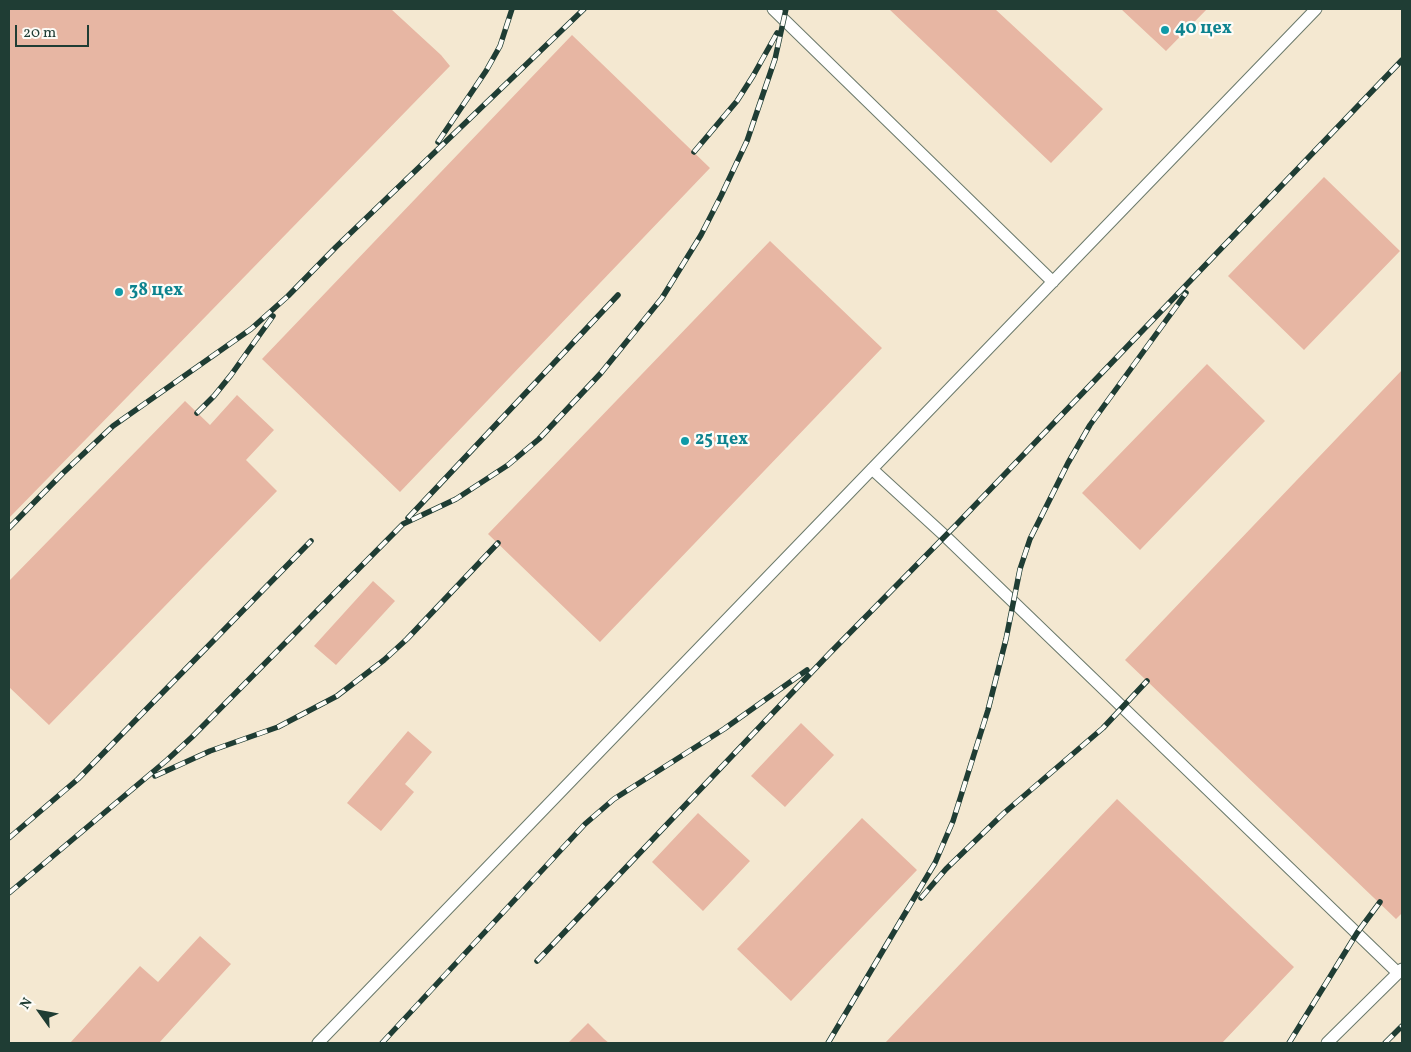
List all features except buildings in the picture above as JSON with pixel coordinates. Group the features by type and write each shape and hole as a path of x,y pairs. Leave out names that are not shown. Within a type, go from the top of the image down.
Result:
{"lane":[{"path":"773,9 1053,282"},
{"path":"318,1043 1316,9"},
{"path":"872,469 1400,971 1327,1043"}],"railway":[{"path":"438,142 486,71 500,46 512,9"},
{"path":"9,528 113,426 251,329 288,296 336,247 584,9"},
{"path":"9,893 192,737 403,524 456,499 508,465 539,439 601,373 662,298 701,235 721,196 747,141 775,59 786,9"},
{"path":"694,152 737,101 777,33"},
{"path":"537,961 829,654 957,524 1402,60"},
{"path":"828,1043 935,863 953,821 988,710 1006,639 1020,569 1030,539 1068,463 1090,425 1186,293"},
{"path":"408,518 618,295"},
{"path":"197,413 231,375 273,316"},
{"path":"9,838 78,779 311,541"},
{"path":"155,776 210,751 278,727 337,696 384,660 407,639 498,543"},
{"path":"382,1043 585,824 614,799 724,729 807,670"},
{"path":"921,898 946,869 1004,813 1103,728 1147,681"},
{"path":"1289,1043 1357,933 1380,902"},
{"path":"1385,1043 1402,1026"}],"place":[{"name":"40 цех","path":"1165,30"},
{"name":"38 цех","path":"119,292"},
{"name":"25 цех","path":"685,441"}]}
